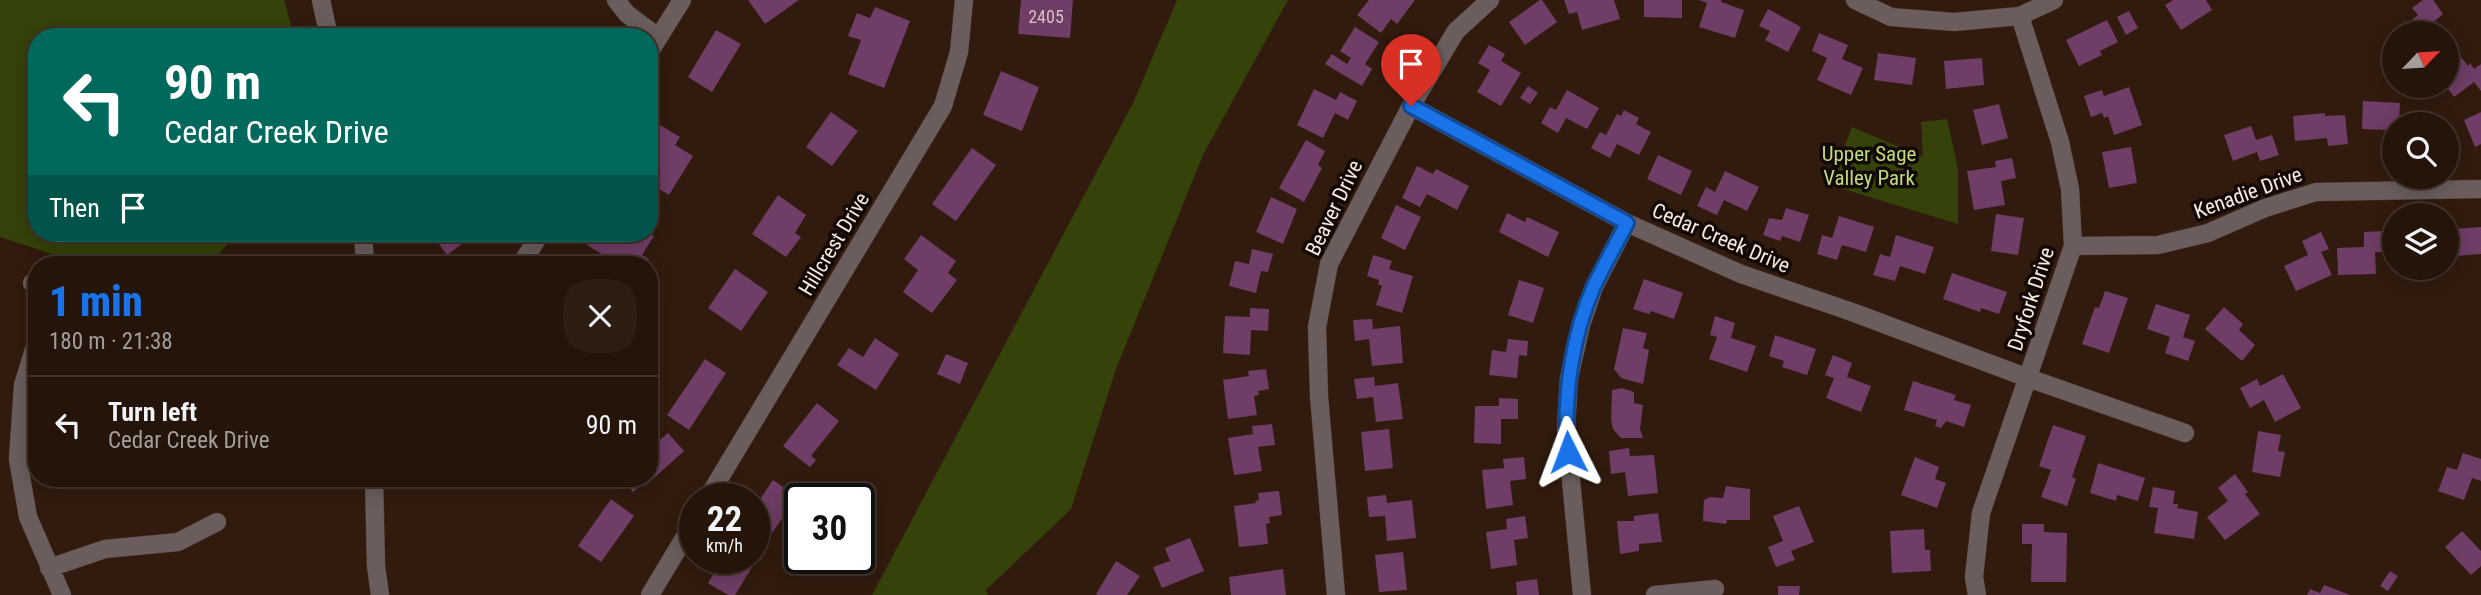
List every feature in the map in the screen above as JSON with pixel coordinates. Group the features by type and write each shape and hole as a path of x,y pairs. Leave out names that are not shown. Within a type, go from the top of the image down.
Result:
{"street":[{"path":"321,0 327,28"},
{"path":"616,0 639,28"},
{"path":"658,39 682,0"},
{"name":"Hillcrest Drive","path":"717,483 943,106 959,52 964,0"},
{"name":"Beaver Drive","path":"1336,595 1319,396 1317,327 1329,264 1411,106 1456,31 1490,0"},
{"path":"1855,0 1891,17 1954,22 2020,16 2054,0"},
{"name":"Dryfork Drive","path":"1977,595 1974,577 1981,513 2073,246 2070,189 2060,142 2020,16"},
{"name":"Cedar Creek Drive","path":"1411,106 1627,223 1741,274 2186,433"},
{"name":"Kenadie Drive","path":"2073,246 2158,245 2208,233 2265,208 2316,192 2481,189"},
{"path":"1582,595 1566,428 1569,378 1581,325 1594,287 1627,223"},
{"path":"28,369 23,385 18,459 28,517 62,595"},
{"path":"374,487 376,566 380,595"},
{"path":"49,568 106,549 178,542 217,522"},
{"path":"650,595 679,547"},
{"path":"1655,595 1715,589"}],"green space":[{"path":"0,0 284,0 292,28 28,28 28,242 229,242 217,256 58,256 0,237"},
{"path":"1177,0 1288,0 1203,155 1116,369 1071,509 986,590 988,595 872,595 1133,103"},
{"name":"Upper Sage Valley Park","path":"1947,119 1958,169 1958,224 1830,185 1852,127 1923,157 1921,122"}],"building":[{"path":"748,0 799,0 765,24"},
{"path":"1021,0 1073,0 1070,38 1018,34"},
{"path":"1369,0 1415,0 1397,24 1391,19 1381,33 1357,15"},
{"path":"1540,0 1557,22 1525,45 1509,22"},
{"path":"1564,0 1614,0 1620,19 1582,30 1577,12 1569,14"},
{"path":"1644,0 1682,0 1682,18 1644,17"},
{"path":"1699,0 1721,0 1744,10 1735,38 1699,27 1707,3"},
{"path":"2173,0 2206,0 2212,10 2181,30 2165,5"},
{"path":"2423,0 2433,0 2443,14 2435,21 2410,21 2418,15 2412,8"},
{"path":"875,7 910,21 884,88 848,74 861,40 848,36 857,13 870,18"},
{"path":"1768,9 1801,27 1788,52 1765,40 1770,31 1759,26"},
{"path":"2129,11 2138,28 2126,35 2117,17"},
{"path":"2107,20 2118,42 2100,51 2102,55 2079,66 2066,40"},
{"path":"1355,27 1379,42 1365,64 1372,69 1362,86 1325,64 1332,54 1347,64 1351,58 1340,51"},
{"path":"716,30 741,44 712,92 688,77"},
{"path":"1819,33 1848,45 1842,59 1863,68 1851,95 1817,80 1827,58 1812,51"},
{"path":"1489,45 1505,54 1501,61 1521,73 1501,106 1477,92 1490,70 1478,63"},
{"path":"1878,53 1916,58 1912,85 1874,80"},
{"path":"2459,54 2474,69 2481,64 2481,91 2474,82 2459,93"},
{"path":"1982,58 1984,85 1946,89 1944,61"},
{"path":"1001,71 1039,87 1022,131 983,115"},
{"path":"1528,86 1538,93 1530,104 1520,98"},
{"path":"2129,87 2142,125 2114,135 2108,116 2104,118 2102,113 2091,117 2084,96 2102,90 2104,96"},
{"path":"1314,89 1336,100 1340,92 1357,101 1348,120 1335,113 1323,138 1297,125"},
{"path":"1567,90 1599,108 1587,129 1566,118 1558,133 1541,123 1550,107 1556,110"},
{"path":"2363,101 2400,103 2400,112 2382,112 2382,130 2362,129"},
{"path":"1999,104 2008,138 1982,145 1973,110"},
{"path":"1624,110 1639,118 1636,124 1651,132 1639,155 1617,144 1610,158 1591,148 1600,132 1606,135 1617,114 1621,116"},
{"path":"831,112 858,131 832,166 806,147"},
{"path":"2481,112 2481,144 2475,147 2464,120"},
{"path":"2325,113 2325,116 2345,115 2348,144 2328,146 2327,138 2295,141 2293,116"},
{"path":"660,125 680,137 675,145 693,156 669,195 658,188"},
{"path":"2251,126 2256,140 2272,135 2279,155 2260,161 2257,152 2233,161 2224,135"},
{"path":"1306,140 1325,151 1318,165 1322,168 1304,202 1279,188"},
{"path":"2131,147 2137,183 2109,188 2102,152"},
{"path":"972,148 996,165 956,221 932,204"},
{"path":"1658,155 1692,171 1681,195 1647,179"},
{"path":"2012,158 2016,178 2001,181 2005,205 1974,210 1967,171 1996,167 1995,161"},
{"path":"1417,166 1433,174 1436,169 1469,186 1457,210 1427,194 1420,207 1402,198"},
{"path":"1725,171 1759,187 1747,211 1724,200 1717,215 1697,206 1706,187 1715,192"},
{"path":"778,195 806,215 795,233 801,237 786,257 752,234"},
{"path":"1271,197 1297,209 1283,244 1256,232"},
{"path":"1396,205 1421,217 1405,250 1381,238"},
{"path":"1786,208 1809,215 1800,242 1782,236 1780,241 1763,235 1769,218 1782,220"},
{"path":"1507,213 1525,222 1527,217 1559,232 1548,257 1499,232"},
{"path":"1996,214 2024,218 2018,255 1991,251"},
{"path":"1839,216 1874,227 1866,252 1842,245 1837,260 1817,254 1822,235 1832,238"},
{"path":"2481,227 2481,254 2459,256 2459,229"},
{"path":"2382,231 2382,252 2375,252 2376,274 2338,275 2337,248 2364,247 2364,232"},
{"path":"2321,232 2329,249 2321,252 2332,275 2296,291 2284,266 2308,255 2302,241"},
{"path":"921,235 956,261 948,273 957,280 932,313 903,292 918,270 904,259"},
{"path":"1896,235 1934,247 1925,274 1900,266 1895,281 1873,275 1880,254 1890,257"},
{"path":"438,242 465,242 447,255"},
{"path":"589,242 650,242 644,256 605,256 587,245"},
{"path":"1252,249 1273,254 1268,272 1261,271 1256,293 1229,286 1235,261 1249,264"},
{"path":"1373,255 1392,261 1389,269 1413,276 1402,313 1376,305 1382,286 1378,284 1379,280 1367,276"},
{"path":"735,269 768,292 741,331 708,308"},
{"path":"1952,273 2007,292 1999,314 1981,308 1980,312 1943,299"},
{"path":"1644,279 1683,293 1674,319 1651,311 1649,314 1633,309"},
{"path":"1519,280 1544,288 1533,323 1508,315"},
{"path":"2105,291 2128,298 2109,353 2082,344 2095,307 2099,308"},
{"path":"2156,304 2190,315 2183,337 2195,341 2188,361 2165,353 2170,337 2147,329"},
{"path":"2224,307 2243,324 2239,330 2255,345 2242,361 2205,329"},
{"path":"1250,308 1269,309 1268,331 1251,330 1250,355 1223,353 1225,316 1250,317"},
{"path":"1715,316 1735,323 1731,338 1756,346 1747,372 1709,359 1717,337 1710,335"},
{"path":"1372,319 1373,329 1400,326 1403,363 1372,366 1369,339 1355,341 1353,320"},
{"path":"1623,328 1647,333 1643,348 1649,350 1643,384 1621,378 1614,369"},
{"path":"1775,335 1816,349 1807,375 1782,367 1784,361 1769,356"},
{"path":"875,338 899,354 876,390 837,365 849,348 863,357"},
{"path":"1508,339 1528,341 1527,356 1519,355 1517,378 1489,375 1492,350 1506,352"},
{"path":"946,354 968,363 960,384 937,374"},
{"path":"1833,355 1852,363 1847,377 1871,386 1861,412 1826,398 1834,378 1825,375"},
{"path":"705,359 726,373 689,430 667,415"},
{"path":"1266,369 1269,389 1258,391 1259,395 1254,396 1257,415 1228,419 1223,380 1249,376 1248,371"},
{"path":"2283,374 2301,408 2275,422 2264,400 2250,408 2240,388 2257,379 2260,386"},
{"path":"1374,377 1375,386 1398,383 1403,419 1376,422 1373,397 1357,399 1354,379"},
{"path":"1913,381 1956,395 1954,400 1971,405 1964,427 1946,421 1941,428 1935,426 1937,420 1904,410"},
{"path":"1622,388 1634,392 1634,403 1643,405 1640,429 1643,438 1621,438 1613,429 1612,390"},
{"path":"1499,398 1518,399 1518,419 1501,419 1501,444 1474,443 1475,406 1499,406"},
{"path":"817,403 839,421 811,456 816,460 810,467 783,446"},
{"path":"1272,424 1275,445 1258,447 1262,471 1234,475 1228,438 1253,434 1252,426"},
{"path":"2053,425 2086,436 2072,477 2076,479 2067,506 2041,497 2051,470 2039,466"},
{"path":"1389,429 1393,468 1365,471 1361,432"},
{"path":"2258,431 2281,435 2278,451 2285,452 2280,477 2252,472"},
{"path":"668,433 684,451 658,474 658,441"},
{"path":"1629,448 1630,456 1654,455 1658,493 1628,496 1625,472 1611,474 1609,451"},
{"path":"2463,453 2481,459 2481,481 2472,478 2464,500 2438,491 2447,467 2457,470"},
{"path":"1524,457 1526,479 1510,481 1513,505 1486,509 1482,470 1504,468 1503,459"},
{"path":"1915,457 1939,467 1935,479 1946,483 1937,508 1901,495"},
{"path":"2098,463 2145,478 2138,501 2117,495 2116,501 2090,493"},
{"path":"2235,474 2248,492 2245,494 2260,514 2225,540 2207,517 2228,501 2218,488"},
{"path":"773,480 784,488 784,516 772,533 770,532 770,484"},
{"path":"1726,486 1750,489 1750,520 1727,520 1726,524 1703,521 1704,500 1710,497 1723,498"},
{"path":"2153,487 2175,491 2173,504 2178,504 2177,508 2198,512 2194,539 2154,533 2158,508 2149,507"},
{"path":"1279,491 1282,515 1269,517 1270,523 1266,524 1268,544 1239,547 1234,506 1256,503 1255,501 1259,500 1258,493"},
{"path":"1386,495 1387,503 1412,500 1416,538 1387,541 1385,516 1369,517 1367,497"},
{"path":"611,499 634,516 601,562 578,546"},
{"path":"1799,506 1814,542 1791,551 1795,560 1776,567 1768,547 1783,541 1773,516"},
{"path":"1658,513 1662,542 1639,544 1639,551 1620,554 1617,521 1634,521 1634,516"},
{"path":"1525,516 1528,538 1514,540 1517,565 1491,569 1486,532 1507,529 1506,519"},
{"path":"2022,524 2044,524 2044,532 2067,533 2066,582 2031,582 2032,544 2022,544"},
{"path":"1924,529 1925,550 1930,550 1931,571 1892,573 1890,531"},
{"path":"2462,531 2481,551 2481,566 2471,575 2445,547"},
{"path":"1190,538 1204,571 1162,588 1153,567 1170,561 1165,548"},
{"path":"1403,552 1407,590 1379,592 1375,555"},
{"path":"1116,561 1140,576 1127,595 1096,594"},
{"path":"1283,569 1286,595 1231,595 1229,577"},
{"path":"2390,571 2398,576 2388,591 2380,586"},
{"path":"713,574 748,574 735,595 728,595 708,583"},
{"path":"1537,579 1539,595 1517,595 1516,582"},
{"path":"2324,585 2350,595 2307,595 2310,589 2320,593"},
{"path":"1778,586 1800,586 1799,595 1778,595"}],"route":[{"path":"1411,106 1627,223 1594,287 1581,325 1569,378 1566,428 1568,452"}]}
